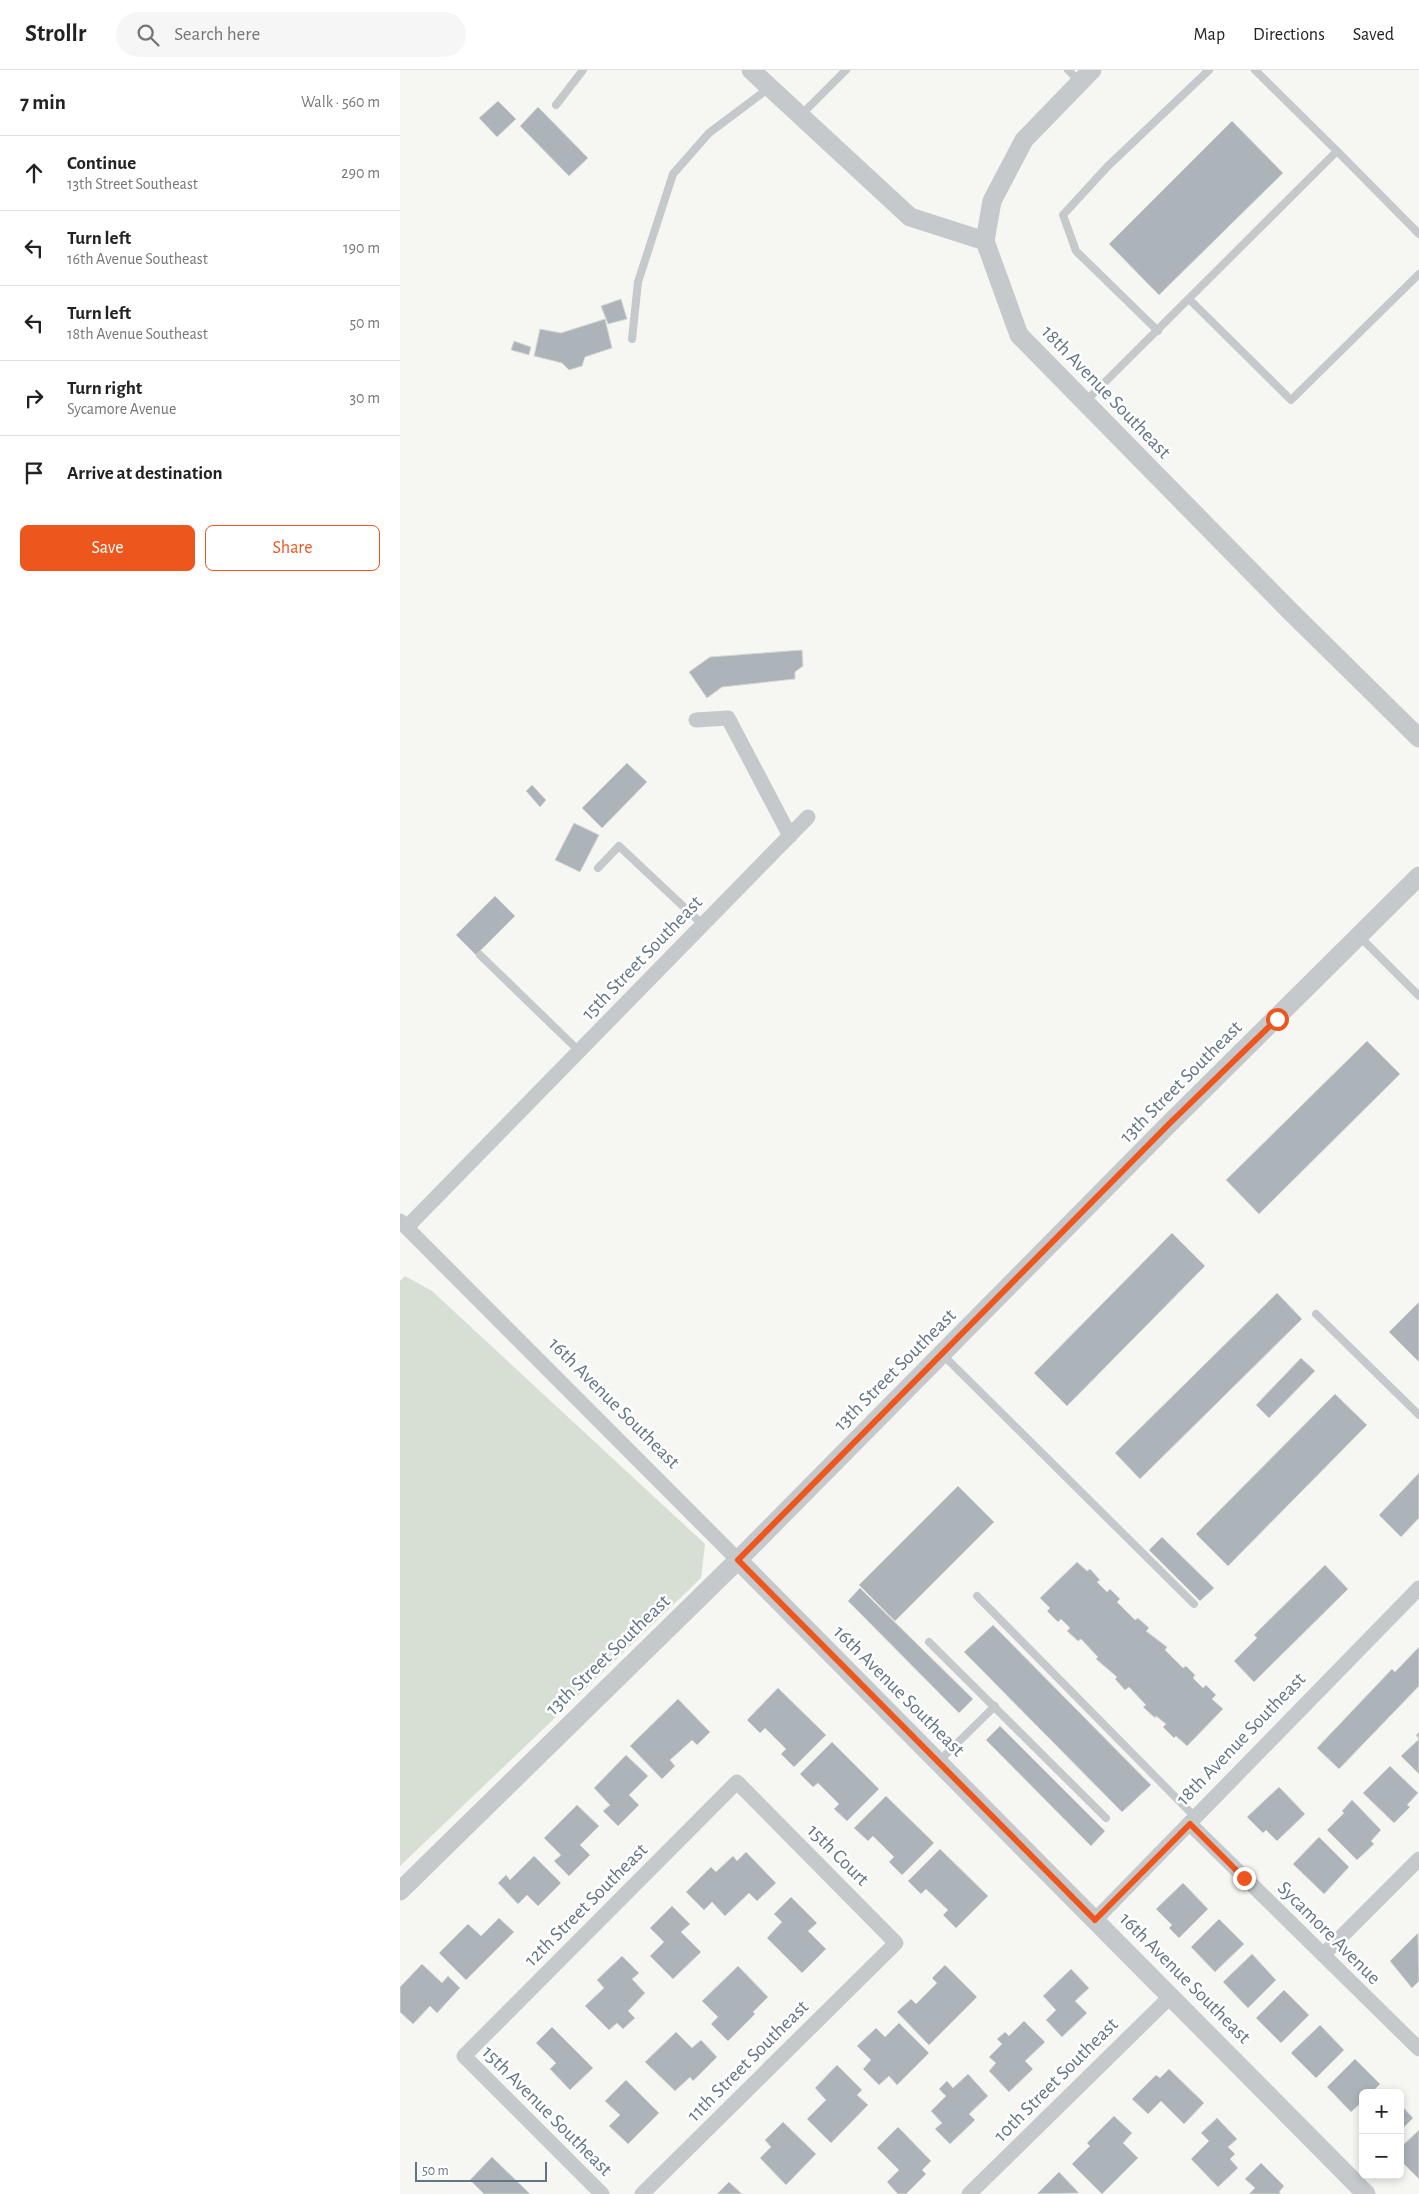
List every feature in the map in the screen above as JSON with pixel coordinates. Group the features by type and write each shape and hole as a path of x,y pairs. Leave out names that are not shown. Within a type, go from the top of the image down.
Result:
{"street":[{"path":"751,70 910,217 985,241 992,201 1024,140 1080,74"},
{"name":"18th Avenue Southeast","path":"985,241 1019,335 1084,403 1419,738"},
{"path":"696,720 728,718 790,836"},
{"name":"15th Street Southeast","path":"404,1224 579,1051 808,817"},
{"name":"13th Street Southeast","path":"400,1891 738,1560 1169,1124 1360,937 1419,876"},
{"name":"16th Avenue Southeast","path":"404,1224 1366,2194"},
{"name":"18th Avenue Southeast","path":"1095,1920 1419,1588"},
{"name":"15th Court","path":"737,1782 896,1943 883,1957"},
{"name":"12th Street Southeast","path":"464,2056 737,1782"},
{"name":"Sycamore Avenue","path":"1193,1821 1323,1955 1419,2049"},
{"path":"1323,1955 1419,1859"},
{"name":"11th Street Southeast","path":"642,2194 883,1957"},
{"name":"10th Street Southeast","path":"970,2194 1171,1996"},
{"name":"15th Avenue Southeast","path":"464,2056 602,2194"}],"lane":[{"path":"556,105 583,70"},
{"path":"800,116 846,70"},
{"path":"1158,330 1076,251 1063,215 1108,167 1209,70"},
{"path":"1255,70 1419,234"},
{"path":"632,339 638,282 673,174 709,133 770,88"},
{"path":"1084,403 1190,300 1337,151"},
{"path":"1190,300 1291,400 1419,274"},
{"path":"598,868 619,846 703,925"},
{"path":"1360,937 1419,996"},
{"path":"480,955 579,1051"},
{"path":"1316,1314 1419,1415"},
{"path":"942,1354 1194,1604"},
{"path":"977,1596 1193,1821"},
{"path":"929,1642 1106,1818"},
{"path":"938,1763 995,1706"}],"shaded area":[{"path":"405,1276 432,1291 705,1544 701,1578 400,1866 400,1281"}],"building":[{"path":"498,101 516,119 497,137 479,118"},
{"path":"538,107 588,158 569,176 520,126"},
{"path":"1232,121 1283,173 1159,295 1109,244"},
{"path":"621,299 627,319 608,324 601,306"},
{"path":"605,319 612,348 585,357 582,366 569,370 562,363 534,356 540,329 561,333"},
{"path":"514,341 531,347 529,355 511,350"},
{"path":"802,650 803,666 795,672 795,679 722,687 707,698 689,672 710,657"},
{"path":"627,763 647,782 602,828 582,808"},
{"path":"532,785 546,800 540,807 526,791"},
{"path":"574,823 599,835 580,872 555,860"},
{"path":"495,896 515,916 476,955 456,935"},
{"path":"1367,1041 1400,1074 1259,1214 1226,1180"},
{"path":"1172,1233 1205,1266 1067,1406 1034,1373"},
{"path":"1277,1293 1302,1319 1140,1479 1115,1453"},
{"path":"1419,1302 1419,1362 1389,1332"},
{"path":"1301,1358 1315,1371 1269,1418 1256,1405"},
{"path":"1335,1394 1367,1425 1228,1566 1196,1534"},
{"path":"1419,1473 1419,1518 1401,1537 1379,1515"},
{"path":"958,1486 994,1522 895,1621 859,1585"},
{"path":"1162,1537 1214,1588 1200,1601 1149,1550"},
{"path":"1077,1562 1087,1571 1090,1569 1100,1580 1097,1582 1107,1592 1110,1589 1120,1599 1117,1602 1135,1620 1138,1618 1149,1628 1146,1631 1167,1647 1165,1650 1183,1668 1186,1666 1195,1675 1193,1678 1203,1688 1206,1685 1216,1695 1212,1699 1223,1709 1187,1746 1176,1736 1174,1738 1163,1727 1166,1724 1156,1716 1155,1718 1143,1707 1146,1705 1129,1687 1125,1690 1115,1679 1117,1677 1096,1659 1098,1657 1081,1639 1078,1641 1067,1631 1070,1628 1061,1619 1058,1622 1047,1611 1050,1608 1040,1598"},
{"path":"1325,1565 1348,1589 1254,1682 1234,1661 1257,1638 1254,1635"},
{"path":"860,1588 973,1699 959,1713 848,1601"},
{"path":"993,1625 1151,1785 1122,1812 964,1652"},
{"path":"1419,1647 1419,1686 1339,1769 1317,1748 1392,1669 1395,1672"},
{"path":"778,1688 826,1735 794,1767 781,1754 786,1749 765,1728 760,1733 747,1720"},
{"path":"678,1699 710,1732 697,1745 692,1740 670,1760 675,1766 662,1779 630,1746"},
{"path":"1000,1726 1105,1831 1091,1846 986,1740"},
{"path":"1419,1739 1419,1774 1401,1756"},
{"path":"832,1742 879,1789 847,1821 834,1809 839,1804 818,1783 813,1787 800,1774"},
{"path":"626,1755 648,1776 629,1795 639,1805 618,1826 603,1811 610,1805 594,1788"},
{"path":"1390,1766 1418,1793 1407,1805 1410,1807 1394,1823 1363,1793"},
{"path":"1279,1787 1305,1814 1277,1841 1266,1830 1263,1833 1247,1817"},
{"path":"886,1796 934,1843 902,1875 889,1862 894,1857 873,1836 868,1841 854,1828"},
{"path":"1352,1800 1381,1830 1371,1841 1374,1844 1357,1860 1327,1830 1344,1813 1342,1811"},
{"path":"577,1805 599,1826 580,1845 590,1855 569,1876 554,1861 561,1855 544,1838"},
{"path":"1319,1837 1349,1867 1324,1894 1293,1864"},
{"path":"940,1849 988,1896 956,1928 943,1915 948,1910 926,1889 921,1894 908,1881"},
{"path":"746,1852 776,1883 757,1901 749,1893 725,1916 712,1902 704,1910 686,1892 711,1867 716,1872 733,1856 737,1861"},
{"path":"534,1856 561,1883 538,1906 527,1895 518,1904 498,1883 506,1875 510,1880"},
{"path":"1183,1883 1208,1909 1179,1938 1169,1928 1172,1925 1156,1909"},
{"path":"791,1897 817,1923 808,1931 826,1949 802,1973 767,1938 782,1922 774,1914"},
{"path":"672,1906 690,1924 681,1932 701,1952 673,1979 650,1956 664,1942 650,1928"},
{"path":"499,1918 514,1932 466,1980 439,1953 468,1924 481,1936"},
{"path":"1219,1919 1244,1944 1215,1972 1191,1947"},
{"path":"1418,1933 1419,1981 1412,1988 1390,1961"},
{"path":"1252,1954 1276,1980 1248,2008 1223,1982"},
{"path":"622,1956 639,1973 632,1979 645,1993 628,2011 635,2018 623,2029 617,2023 609,2030 585,2006 604,1988 597,1980"},
{"path":"422,1964 442,1983 448,1976 460,1988 437,2013 430,2006 413,2024 400,2012 400,1987"},
{"path":"945,1965 977,1997 929,2045 897,2012 911,1999 916,2004 937,1983 932,1978"},
{"path":"738,1966 768,1997 753,2012 755,2014 728,2041 711,2024 718,2017 702,2001"},
{"path":"1071,1969 1089,1988 1075,2001 1087,2013 1062,2037 1046,2020 1056,2010 1043,1996"},
{"path":"1284,1990 1309,2015 1281,2043 1256,2018"},
{"path":"1024,2021 1045,2042 1025,2061 1033,2069 1009,2092 989,2071 996,2063 989,2057 1002,2044 997,2039 1005,2032 1009,2036"},
{"path":"899,2023 929,2053 897,2085 889,2076 879,2085 863,2069 871,2060 857,2046 876,2028 885,2037"},
{"path":"1320,2025 1344,2050 1316,2078 1291,2053"},
{"path":"552,2027 593,2068 570,2090 550,2069 556,2063 536,2043"},
{"path":"676,2032 692,2048 701,2040 717,2057 693,2081 690,2077 675,2091 645,2062"},
{"path":"1355,2059 1380,2084 1375,2089 1359,2089 1359,2105 1351,2112 1327,2087"},
{"path":"837,2065 862,2090 857,2095 868,2105 831,2143 807,2119 826,2100 815,2088"},
{"path":"1169,2069 1204,2103 1184,2124 1161,2101 1148,2114 1132,2099 1156,2075 1160,2078"},
{"path":"968,2074 988,2096 969,2114 975,2120 950,2144 935,2129 942,2123 931,2111 946,2096 939,2089 947,2081 953,2088"},
{"path":"626,2080 659,2113 628,2144 609,2126 620,2115 605,2101"},
{"path":"1404,2108 1413,2118 1404,2127"},
{"path":"1114,2116 1132,2133 1123,2143 1138,2158 1102,2194 1072,2164 1090,2146 1087,2143"},
{"path":"1217,2118 1237,2139 1228,2147 1235,2154 1230,2159 1238,2168 1218,2187 1191,2159 1209,2141 1201,2133"},
{"path":"783,2122 816,2154 786,2185 760,2158 771,2147 765,2140"},
{"path":"898,2127 931,2161 922,2170 926,2174 906,2194 898,2194 887,2182 899,2170 877,2148"},
{"path":"1419,2130 1419,2179 1404,2164 1404,2144"},
{"path":"492,2157 530,2194 484,2194 470,2180"},
{"path":"1261,2163 1284,2186 1279,2192 1281,2194 1249,2194 1255,2188 1245,2179"},
{"path":"1059,2172 1079,2193 1037,2194"},
{"path":"729,2182 742,2194 717,2194"}],"route":[{"path":"1244,1878 1190,1824 1095,1920 738,1560 1169,1124 1277,1019"}]}
